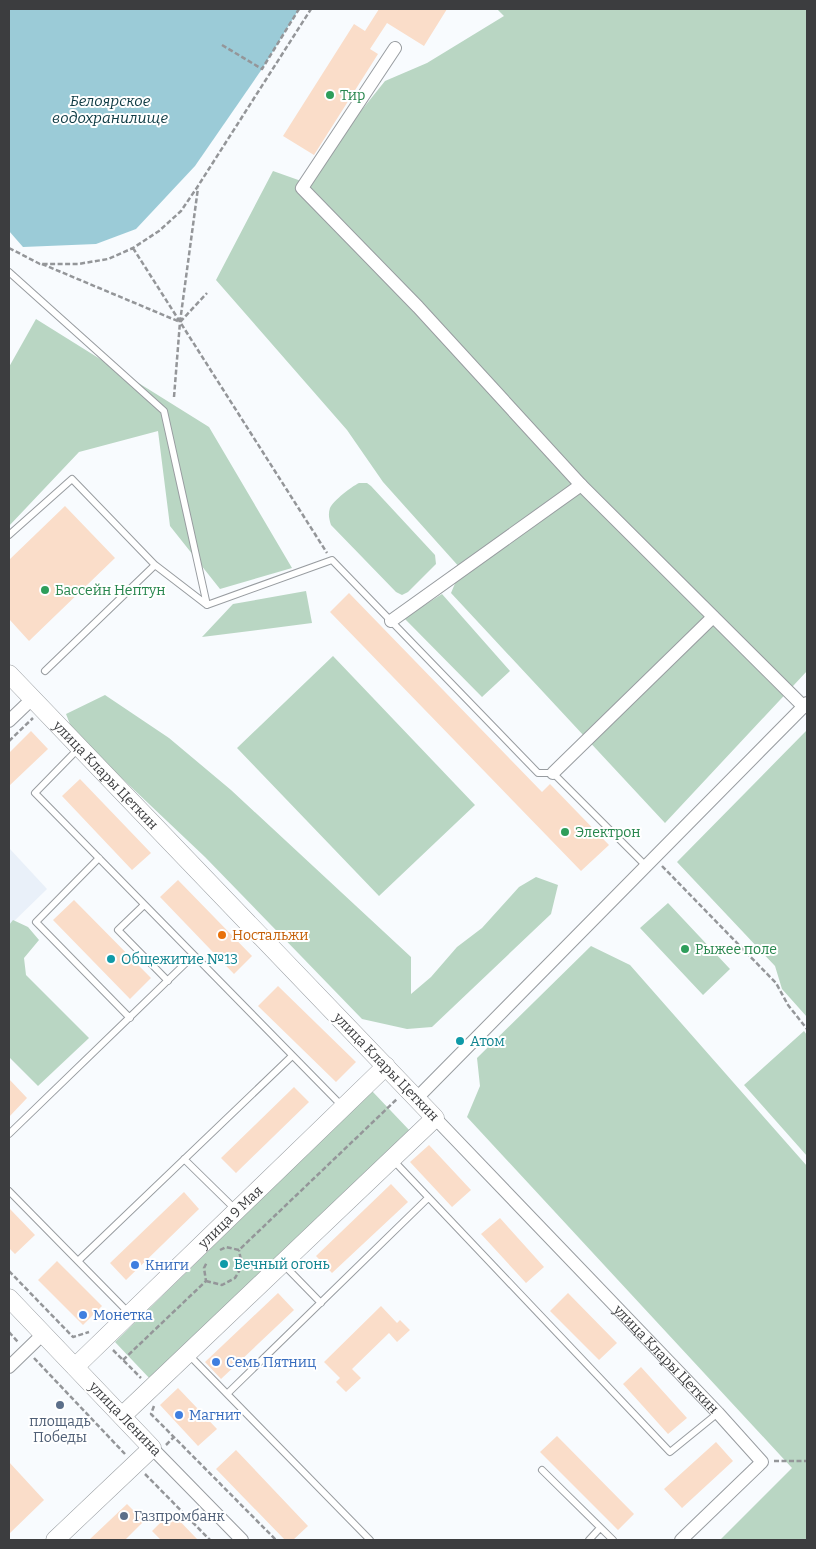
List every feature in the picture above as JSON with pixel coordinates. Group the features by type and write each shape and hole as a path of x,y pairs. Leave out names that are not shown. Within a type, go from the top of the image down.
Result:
{"street":[{"path":"395,48 302,188 418,306 581,486 805,705 651,862 410,1101"},
{"path":"391,621 581,486"},
{"path":"553,774 713,617"},
{"name":"улица Клары Цеткин","path":"9,674 33,708 79,747 386,1066 410,1101 435,1118 718,1413 762,1462"},
{"path":"9,721 33,708"},
{"name":"улица 9 Мая","path":"75,1367 386,1066"},
{"path":"122,1416 435,1118"},
{"name":"улица Ленина","path":"9,1298 242,1540"},
{"path":"9,1367 43,1334"},
{"path":"56,1540 152,1448"},
{"path":"681,1540 762,1462"}],"lane":[{"path":"9,272 164,411 207,605"},
{"path":"9,535 72,479 155,565 207,605"},
{"path":"207,605 332,560 538,773 553,774 651,862"},
{"path":"45,672 155,565"},
{"path":"79,747 35,793 344,1108"},
{"path":"99,858 36,922 130,1018"},
{"path":"144,905 118,930 168,981"},
{"path":"9,1134 194,956"},
{"path":"78,1262 292,1056"},
{"path":"184,1159 237,1211"},
{"path":"392,1159 670,1452 718,1413"},
{"path":"9,1191 130,1314"},
{"path":"228,1394 428,1198"},
{"path":"282,1263 320,1303"},
{"path":"188,1353 370,1540"},
{"path":"542,1470 613,1540"},
{"path":"589,1540 600,1528"}],"path":[{"path":"222,45 262,69 299,9"},
{"path":"40,264 78,264 108,259 133,248 159,231 181,210 198,186 311,9"},
{"path":"174,397 180,322 198,186"},
{"path":"9,248 40,264 180,322"},
{"path":"133,248 332,560"},
{"path":"180,322 207,293"},
{"path":"9,741 33,708"},
{"path":"651,862 776,983 788,1005 807,1029"},
{"path":"393,1092 398,1098 410,1101"},
{"path":"239,1250 398,1098"},
{"path":"219,1250 226,1246 239,1250"},
{"path":"206,1281 222,1286 234,1278 242,1266 239,1250"},
{"path":"206,1281 204,1268 208,1261"},
{"path":"123,1360 206,1281"},
{"path":"9,1332 210,1540"},
{"path":"762,1462 807,1461"}],"shaded area":[{"path":"9,848 47,889 9,926"}],"green space":[{"path":"497,9 807,9 807,671 665,823 451,593 461,569 383,482 347,430 216,280 273,171 304,182 385,81 427,63 504,16"},
{"path":"36,319 209,427 292,568 220,589 170,526 158,431 79,452 9,526 9,367"},
{"path":"359,483 367,483 371,486 435,555 436,564 408,592 402,595 396,592 331,525 329,514 332,505 343,494"},
{"path":"306,591 312,623 202,637 233,604"},
{"path":"442,594 510,671 482,697 404,618"},
{"path":"333,656 475,805 379,896 237,748"},
{"path":"105,695 169,738 231,790 411,957 411,994 431,977 457,947 482,928 519,887 536,877 558,885 551,914 432,1027 407,1029 362,1019 205,857 73,732 66,714"},
{"path":"807,730 807,1017 782,989 775,966 677,862"},
{"name":"Рыжее поле","path":"668,903 730,969 703,995 640,928"},
{"path":"13,920 28,927 39,940 24,958 26,975 89,1038 38,1086 9,1057 9,925"},
{"path":"591,946 630,965 807,1166 807,1540 720,1540 792,1468 467,1117 480,1086 477,1058"},
{"path":"804,1031 807,1035 807,1156 744,1085"},
{"path":"372,1091 411,1132 152,1381 115,1342"}],"water":[{"name":"Белоярское водохранилище","path":"9,9 299,9 262,69 195,166 136,229 96,244 23,247 9,231"}],"building":[{"name":"Тир","path":"379,9 447,9 424,46 387,23 370,49 378,54 314,155 283,136 354,24 365,31"},
{"name":"Бассейн Нептун","path":"65,506 115,558 29,641 9,619 9,560"},
{"path":"349,593 542,792 550,784 609,845 581,871 330,612"},
{"path":"31,731 48,749 9,786 9,753"},
{"path":"80,779 151,853 132,870 62,796"},
{"path":"178,880 252,956 234,974 160,897"},
{"name":"Общежитие №13","path":"74,900 151,978 130,999 53,920"},
{"path":"278,986 356,1062 336,1082 258,1006"},
{"path":"9,1079 27,1098 9,1117"},
{"path":"294,1087 309,1102 236,1173 221,1158"},
{"path":"429,1145 471,1190 452,1207 410,1162"},
{"path":"391,1184 408,1202 332,1273 316,1256"},
{"path":"184,1192 199,1209 126,1280 110,1263"},
{"path":"9,1208 35,1235 15,1254 9,1248"},
{"path":"500,1218 544,1267 526,1283 481,1234"},
{"path":"57,1261 102,1306 83,1325 38,1280"},
{"path":"278,1293 294,1310 221,1379 205,1362"},
{"path":"568,1293 617,1343 599,1360 550,1311"},
{"path":"381,1306 397,1323 400,1320 410,1330 397,1342 389,1333 352,1369 361,1378 346,1392 336,1382 340,1378 324,1362"},
{"path":"641,1367 687,1418 668,1434 623,1384"},
{"path":"178,1388 217,1429 198,1446 160,1405"},
{"path":"557,1436 634,1514 618,1530 540,1452"},
{"path":"716,1442 733,1461 682,1508 664,1489"},
{"path":"236,1450 308,1526 293,1540 285,1540 216,1469"},
{"path":"9,1462 44,1500 9,1534"},
{"path":"127,1504 144,1521 125,1540 89,1540"},
{"path":"171,1512 198,1540 161,1540 152,1531"}],"place":[{"name":"Тир","path":"330,95"},
{"name":"Бассейн Нептун","path":"45,590"},
{"name":"Электрон","path":"565,832"},
{"name":"Ностальжи","path":"222,935"},
{"name":"Рыжее поле","path":"685,949"},
{"name":"Общежитие №13","path":"111,959"},
{"name":"Атом","path":"460,1041"},
{"name":"Вечный огонь","path":"224,1264"},
{"name":"Книги","path":"135,1265"},
{"name":"Монетка","path":"83,1315"},
{"name":"Семь Пятниц","path":"216,1362"},
{"name":"площадь Победы","path":"60,1405"},
{"name":"Магнит","path":"179,1415"},
{"name":"Газпромбанк","path":"124,1516"}]}
